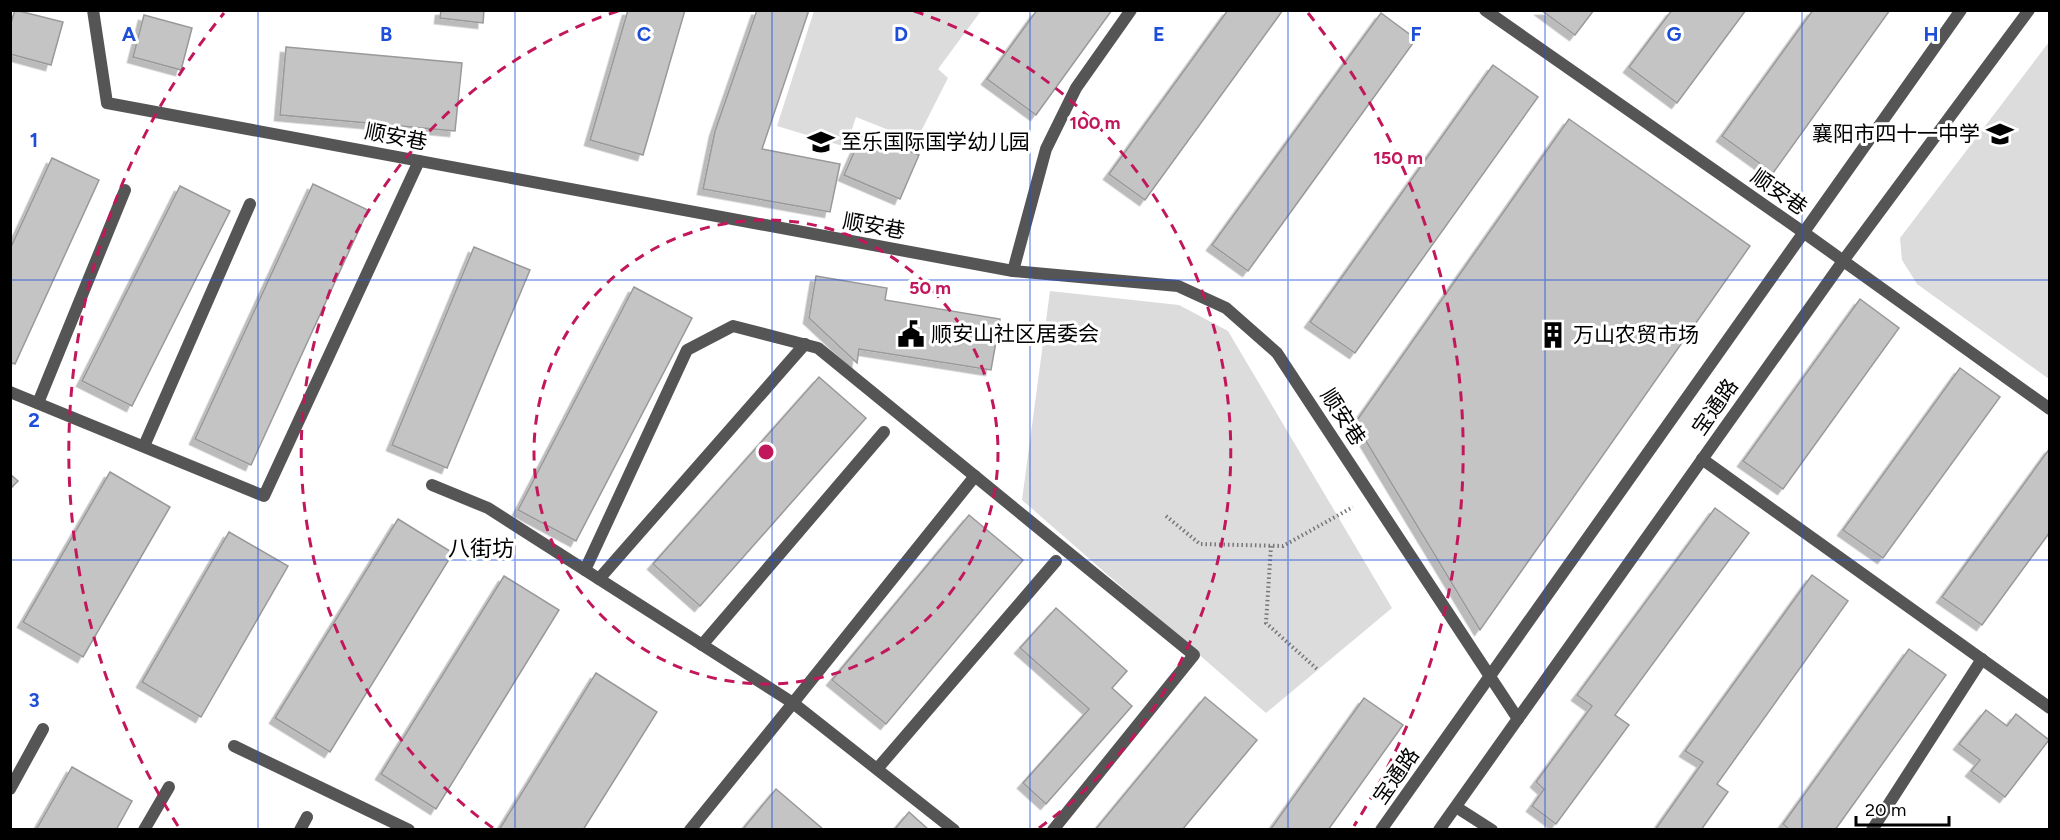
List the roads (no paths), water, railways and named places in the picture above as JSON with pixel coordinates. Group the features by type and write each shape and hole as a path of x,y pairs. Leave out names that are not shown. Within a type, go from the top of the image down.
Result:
{"street":[{"name":"顺安巷","path":"93,10 107,103 1013,271 1178,286 1226,308 1277,353 1518,719"},
{"path":"1013,271 1046,149 1076,88 1131,10"},
{"name":"顺安巷","path":"1485,10 1803,232 2049,409"},
{"name":"宝通路","path":"1382,830 1961,10"},
{"name":"宝通路","path":"1439,830 1843,261 2029,10"},
{"path":"10,392 264,496 419,161"},
{"path":"38,403 125,190"},
{"path":"144,446 250,204"},
{"path":"585,570 687,350 733,326 818,348 1194,655 1053,830"},
{"path":"599,579 806,344"},
{"path":"702,645 884,432"},
{"path":"1702,459 2049,708"},
{"path":"690,830 975,476"},
{"path":"432,485 488,508 793,703 954,830"},
{"path":"876,769 1056,561"},
{"path":"1872,830 1982,660"},
{"path":"10,789 43,729"},
{"path":"234,746 409,830"},
{"path":"144,830 169,787"},
{"path":"1456,807 1492,830"},
{"path":"300,830 307,817"}],"place":[{"name":"襄阳市四十一中学","path":"2000,134"},
{"name":"至乐国际国学幼儿园","path":"821,142"},
{"name":"顺安山社区居委会","path":"911,334"},
{"name":"万山农贸市场","path":"1553,335"}],"district":[{"name":"八街坊","path":"481,548"}]}
